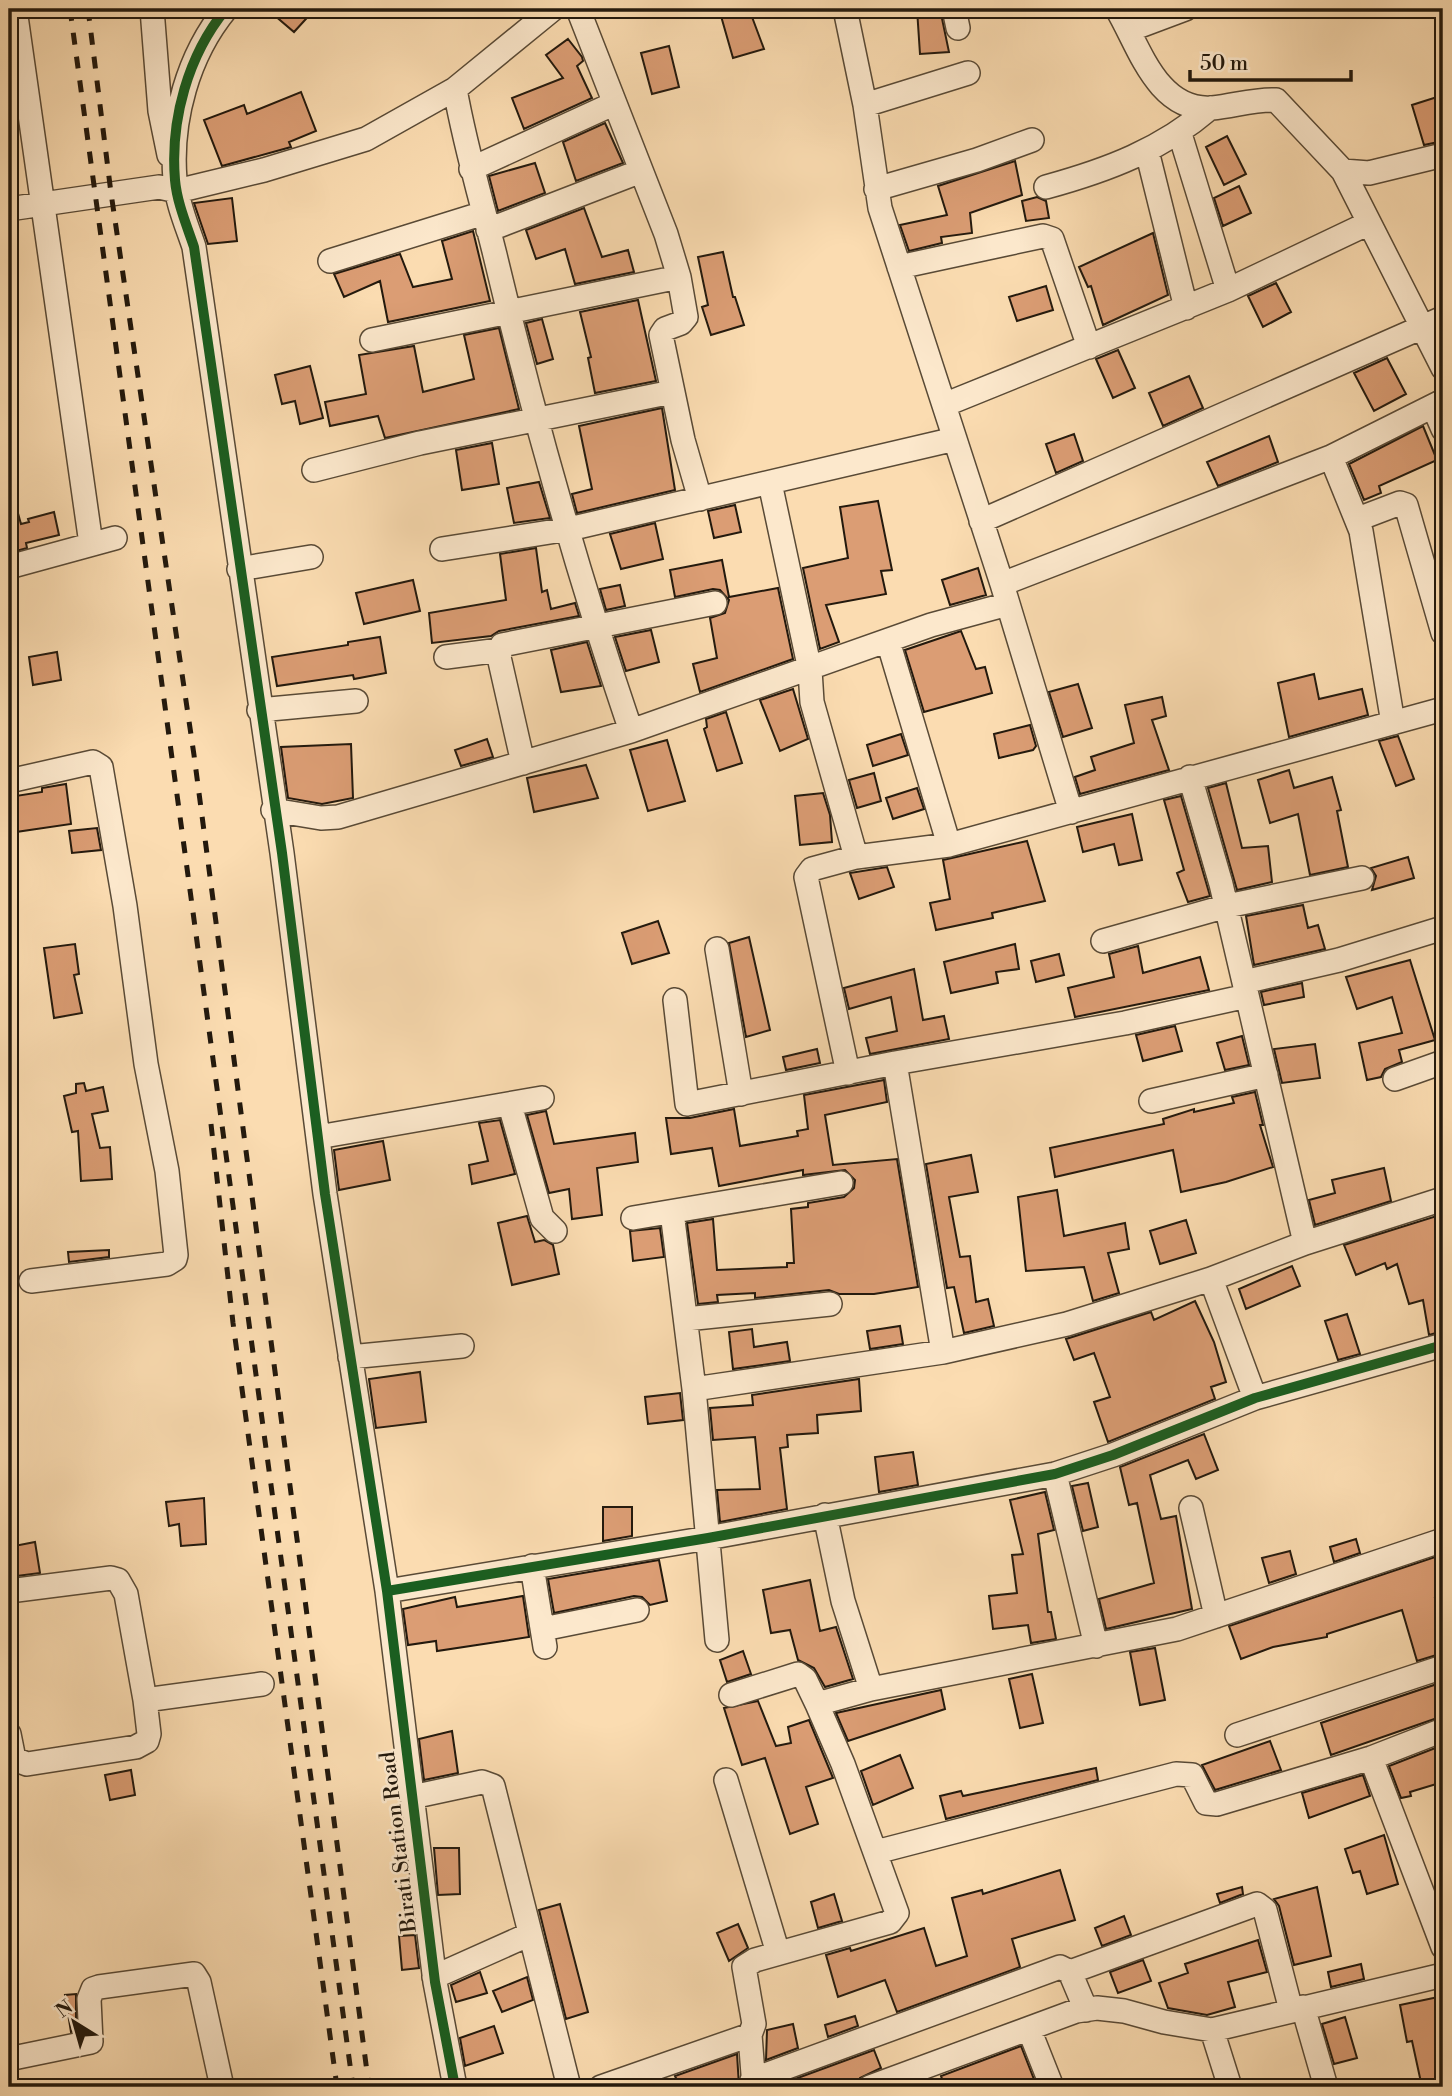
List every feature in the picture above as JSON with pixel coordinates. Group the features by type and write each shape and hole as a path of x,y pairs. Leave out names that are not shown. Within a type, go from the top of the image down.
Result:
{"street":[{"path":"15,9 91,544"},
{"name":"Birati Station Road","path":"152,9 160,111 176,185 194,247 258,710 282,853 318,1137 387,1591 434,1977 455,2087"},
{"path":"176,185 179,114 186,79 201,47 226,9"},
{"path":"9,209 264,170 366,139 455,89 553,9"},
{"path":"578,9 613,104 667,234 679,277 686,317 681,323 665,329 661,335 672,392 700,499"},
{"path":"845,9 865,105 876,189 1005,594 1071,812"},
{"path":"1117,9 1154,78 1168,93 1189,105 1210,108 1258,99 1276,100 1343,171 1369,223 1433,322 1443,368"},
{"path":"1129,30 1185,9"},
{"path":"865,105 968,73"},
{"path":"455,89 471,169 535,419 596,626 631,730"},
{"path":"471,169 613,104"},
{"path":"1046,187 1090,174 1181,134 1210,108"},
{"path":"1181,134 1228,290"},
{"path":"876,189 977,160 1032,140"},
{"path":"1147,150 1186,308"},
{"path":"1343,171 1369,173 1443,155"},
{"path":"330,261 486,222 641,171"},
{"path":"944,405 1186,308 1369,223"},
{"path":"900,267 1043,236 1052,239 1089,347"},
{"path":"372,341 679,277"},
{"path":"981,521 1433,322"},
{"path":"313,470 535,419 672,392"},
{"path":"273,810 321,818 338,817 631,730 970,613 1005,594 1331,457 1438,403 1443,429"},
{"path":"442,549 569,528 955,439"},
{"path":"1331,457 1358,519 1393,723"},
{"path":"770,483 810,670 813,702 856,857"},
{"path":"1358,519 1400,503 1406,505 1443,633"},
{"path":"9,567 115,538"},
{"path":"239,569 311,557"},
{"path":"446,657 500,650 507,642 715,603"},
{"path":"888,641 949,845"},
{"path":"500,650 523,763"},
{"path":"258,710 356,701"},
{"path":"848,1073 806,877 812,869 856,857 949,845 1443,709"},
{"path":"9,781 93,762 101,767 125,906 146,1064 167,1171 176,1255 167,1264 31,1280"},
{"path":"1189,778 1227,906 1306,1243"},
{"path":"1103,941 1227,906 1362,878"},
{"path":"675,1000 687,1104 895,1063 1125,1023 1443,928"},
{"path":"717,949 741,1094"},
{"path":"1395,1079 1443,1062"},
{"path":"895,1063 943,1352"},
{"path":"1152,1101 1266,1074"},
{"path":"318,1137 542,1098"},
{"path":"510,1105 542,1218 555,1231"},
{"path":"633,1218 841,1183"},
{"path":"694,1389 943,1352 1067,1324 1211,1279 1306,1243 1443,1199"},
{"path":"672,1212 694,1389 718,1640"},
{"path":"1211,1279 1255,1398"},
{"path":"686,1319 830,1304"},
{"path":"387,1591 708,1538 1055,1474 1113,1455 1255,1398 1443,1345"},
{"path":"350,1357 462,1346"},
{"path":"1055,1474 1096,1646"},
{"path":"1191,1508 1216,1616"},
{"path":"825,1515 843,1601 871,1689"},
{"path":"817,1704 871,1689 1177,1629 1443,1541"},
{"path":"532,1566 544,1638 637,1610"},
{"path":"9,1591 111,1577 118,1580 126,1594 149,1734 147,1741 136,1747 27,1764 14,1759 9,1734"},
{"path":"1237,1735 1443,1667"},
{"path":"731,1695 798,1674 805,1679 844,1764 897,1913 890,1922 755,1960 744,1967 754,2024 750,2035 753,2084 1060,1967 1070,1972 1087,2010"},
{"path":"145,1700 262,1684"},
{"path":"876,1852 1176,1774 1192,1775 1204,1800 1210,1805 1371,1758 1443,1730"},
{"path":"1371,1758 1443,1947"},
{"path":"726,1780 778,1953"},
{"path":"412,1797 482,1782 493,1786 528,1935 569,2087"},
{"path":"1070,1972 1257,1904 1265,1910 1326,2087"},
{"path":"434,1977 528,1935"},
{"path":"9,2055 18,2057 89,2044 92,2039 89,1999 93,1989 194,1974 199,1982 222,2087"},
{"path":"870,2087 1087,2010 1124,2011 1164,2022 1212,2030 1443,1975"},
{"path":"1030,2029 1052,2087"},
{"path":"1212,2030 1230,2087"},
{"path":"601,2087 750,2035"}],"building":[{"path":"267,9 315,9 294,32"},
{"path":"719,9 749,9 764,49 733,58"},
{"path":"917,9 940,9 949,52 920,54"},
{"path":"568,39 582,57 583,61 577,66 592,98 524,129 512,98 563,78 546,55"},
{"path":"669,46 679,87 652,94 641,53"},
{"path":"301,92 316,131 289,142 291,147 222,166 204,120 244,105 247,114"},
{"path":"1437,97 1443,118 1443,141 1424,145 1412,105"},
{"path":"605,123 623,163 576,181 563,142"},
{"path":"1227,136 1246,174 1224,185 1206,147"},
{"path":"1015,161 1022,195 970,213 972,233 941,237 942,243 909,251 900,225 947,215 938,186"},
{"path":"535,163 545,193 498,211 489,176"},
{"path":"1239,186 1251,213 1223,226 1214,198"},
{"path":"1037,197 1046,201 1049,218 1026,221 1022,201"},
{"path":"232,198 237,241 208,244 194,203"},
{"path":"584,208 602,257 628,250 634,272 575,284 565,249 536,259 526,230"},
{"path":"473,231 490,301 388,322 380,281 344,297 334,274 400,254 413,287 452,279 442,241"},
{"path":"1153,233 1168,295 1103,325 1091,286 1088,287 1079,267"},
{"path":"723,252 733,297 744,325 711,335 702,307 708,305 698,257"},
{"path":"1276,283 1291,312 1263,327 1248,296"},
{"path":"1046,286 1053,310 1017,321 1009,297"},
{"path":"638,300 656,381 595,393 588,358 591,357 580,312"},
{"path":"542,319 553,359 537,364 526,323"},
{"path":"499,328 519,409 385,438 378,416 330,426 325,402 366,394 359,355 414,346 423,392 474,379 464,335"},
{"path":"1118,350 1135,388 1113,398 1096,359"},
{"path":"1387,358 1406,394 1374,411 1354,373"},
{"path":"310,366 323,418 300,424 295,401 282,404 275,375"},
{"path":"1189,376 1203,408 1163,426 1149,393"},
{"path":"662,408 675,490 577,513 572,494 592,489 579,426"},
{"path":"1423,426 1437,460 1379,486 1381,493 1364,500 1349,464"},
{"path":"1074,434 1083,461 1056,473 1046,444"},
{"path":"1269,436 1278,462 1218,486 1207,462"},
{"path":"492,443 499,484 462,490 456,450"},
{"path":"539,482 550,518 514,523 507,488"},
{"path":"14,499 21,524 29,522 28,519 54,512 59,535 26,543 27,548 9,553 9,500"},
{"path":"878,501 892,570 881,571 886,594 826,605 839,642 820,649 803,568 848,558 840,507"},
{"path":"735,505 741,532 714,538 708,511"},
{"path":"655,523 663,559 621,569 610,534"},
{"path":"536,548 542,592 547,590 551,609 575,603 579,616 499,631 491,636 432,643 429,613 506,600 500,554"},
{"path":"722,560 729,597 778,588 793,659 700,692 693,664 717,658 710,618 725,613 729,600 720,590 713,589 675,597 670,570"},
{"path":"978,568 986,595 950,605 942,580"},
{"path":"413,580 420,611 364,624 356,593"},
{"path":"620,585 625,606 606,610 600,589"},
{"path":"651,630 659,662 626,671 615,637"},
{"path":"961,631 976,669 985,667 992,693 924,712 905,650"},
{"path":"380,637 386,673 354,679 353,675 277,686 272,657"},
{"path":"587,642 601,686 561,692 551,650"},
{"path":"57,652 61,680 33,685 29,657"},
{"path":"1314,674 1319,699 1362,689 1368,715 1289,737 1278,683"},
{"path":"1078,684 1092,728 1063,737 1049,692"},
{"path":"793,689 808,739 780,751 760,700"},
{"path":"1162,697 1166,716 1152,720 1169,770 1080,794 1075,777 1095,770 1091,757 1134,743 1125,705"},
{"path":"726,712 742,763 717,771 704,729 707,727 706,719"},
{"path":"1030,725 1036,746 1033,750 999,758 994,734"},
{"path":"901,734 908,755 873,766 867,745"},
{"path":"1398,736 1414,779 1396,786 1379,741"},
{"path":"487,739 493,757 461,766 455,750"},
{"path":"667,740 685,801 648,811 630,750"},
{"path":"351,744 353,798 322,804 288,798 281,747"},
{"path":"586,765 598,798 534,812 527,778"},
{"path":"1289,770 1294,788 1332,777 1341,810 1337,811 1348,867 1310,875 1298,814 1270,823 1258,780"},
{"path":"874,773 881,801 857,808 849,780"},
{"path":"1226,783 1242,848 1268,846 1272,882 1237,890 1208,788"},
{"path":"66,784 71,824 9,833 9,797 42,792 42,788"},
{"path":"917,788 924,809 893,819 886,798"},
{"path":"823,793 830,815 832,842 800,845 795,796"},
{"path":"1181,796 1210,896 1188,902 1177,873 1184,870 1164,800"},
{"path":"1132,814 1142,860 1119,865 1114,844 1083,852 1077,827"},
{"path":"97,828 101,850 72,853 69,831"},
{"path":"1027,841 1045,901 992,913 993,918 936,930 930,903 950,899 943,860"},
{"path":"1408,857 1414,878 1372,890 1376,876 1371,868"},
{"path":"887,867 894,887 859,899 850,873"},
{"path":"1303,905 1308,928 1318,925 1325,949 1254,965 1246,916"},
{"path":"658,921 669,953 632,964 622,933"},
{"path":"749,937 770,1030 746,1037 729,943"},
{"path":"75,944 79,974 74,975 82,1013 54,1018 44,948"},
{"path":"1015,944 1019,969 996,972 998,983 951,993 944,962"},
{"path":"1138,946 1143,973 1200,957 1209,990 1075,1017 1068,988 1114,977 1109,954"},
{"path":"1059,954 1064,975 1036,982 1031,961"},
{"path":"1410,960 1435,1040 1399,1050 1402,1062 1385,1069 1381,1077 1367,1080 1359,1043 1402,1033 1392,997 1357,1009 1346,977"},
{"path":"914,969 923,1020 944,1016 949,1039 870,1054 866,1038 897,1031 891,997 849,1009 844,988"},
{"path":"1302,983 1304,997 1264,1005 1261,992"},
{"path":"1175,1026 1182,1051 1143,1061 1136,1035"},
{"path":"1242,1036 1249,1065 1225,1070 1217,1043"},
{"path":"1315,1044 1320,1078 1282,1083 1274,1049"},
{"path":"817,1049 820,1063 786,1070 783,1057"},
{"path":"884,1080 887,1102 825,1115 833,1165 897,1159 918,1287 874,1294 839,1294 829,1290 755,1298 755,1293 717,1295 718,1302 698,1304 687,1223 713,1219 717,1270 787,1267 787,1263 794,1263 791,1209 844,1197 854,1188 855,1180 845,1170 803,1175 803,1170 719,1186 712,1148 671,1154 666,1118 690,1118 734,1109 740,1146 798,1136 797,1131 808,1129 804,1095"},
{"path":"84,1083 86,1091 103,1087 108,1111 92,1114 100,1148 110,1147 112,1179 81,1181 78,1131 72,1132 64,1096 76,1093 76,1084"},
{"path":"1255,1092 1263,1125 1260,1125 1273,1167 1226,1182 1181,1192 1173,1150 1055,1177 1050,1148 1164,1124 1163,1119 1194,1109 1194,1112 1234,1103 1232,1097"},
{"path":"546,1111 554,1144 635,1133 638,1162 597,1168 602,1215 572,1219 569,1189 549,1193 527,1115"},
{"path":"500,1120 515,1174 472,1184 469,1165 488,1161 479,1123"},
{"path":"383,1141 390,1180 339,1190 334,1150"},
{"path":"971,1155 978,1192 949,1197 960,1257 970,1256 976,1302 988,1299 994,1326 964,1333 954,1287 947,1288 926,1164"},
{"path":"1384,1168 1391,1201 1315,1225 1309,1200 1335,1193 1332,1180"},
{"path":"1057,1190 1064,1236 1125,1223 1129,1249 1108,1253 1119,1293 1093,1301 1084,1267 1026,1271 1018,1197"},
{"path":"1443,1214 1443,1331 1429,1335 1423,1300 1409,1304 1397,1264 1387,1269 1385,1263 1356,1275 1344,1245"},
{"path":"527,1216 535,1242 544,1240 553,1245 559,1274 512,1285 498,1223"},
{"path":"1186,1220 1196,1253 1160,1264 1150,1231"},
{"path":"660,1228 664,1257 633,1261 630,1231"},
{"path":"109,1250 109,1257 69,1262 68,1252"},
{"path":"1292,1266 1300,1286 1246,1309 1239,1289"},
{"path":"1195,1301 1214,1342 1226,1382 1211,1387 1215,1399 1108,1442 1094,1402 1110,1397 1094,1353 1074,1360 1066,1339 1151,1312 1154,1320"},
{"path":"1347,1314 1360,1354 1338,1360 1325,1321"},
{"path":"900,1326 903,1344 870,1349 867,1331"},
{"path":"752,1329 754,1347 787,1342 790,1361 733,1369 729,1332"},
{"path":"420,1372 426,1422 376,1428 369,1379"},
{"path":"859,1379 861,1411 817,1415 818,1433 787,1435 788,1447 780,1448 787,1509 720,1522 717,1490 760,1489 755,1437 713,1440 710,1408 753,1405 752,1395"},
{"path":"680,1393 683,1420 648,1424 645,1397"},
{"path":"1204,1434 1218,1470 1196,1479 1188,1460 1150,1475 1161,1519 1176,1516 1192,1609 1106,1629 1099,1599 1154,1583 1137,1503 1129,1505 1120,1467"},
{"path":"913,1452 918,1485 879,1492 875,1457"},
{"path":"1088,1483 1098,1527 1083,1531 1072,1486"},
{"path":"1045,1492 1054,1530 1038,1534 1048,1612 1051,1612 1056,1639 1031,1643 1028,1625 993,1629 989,1596 1017,1593 1012,1555 1023,1554 1010,1500"},
{"path":"204,1498 206,1544 181,1546 179,1524 169,1526 166,1502"},
{"path":"603,1507 632,1507 632,1536 603,1541"},
{"path":"1356,1539 1360,1553 1334,1562 1330,1547"},
{"path":"35,1542 40,1573 9,1577 9,1547"},
{"path":"1290,1551 1296,1574 1269,1583 1262,1558"},
{"path":"1441,1555 1443,1596 1435,1598 1443,1625 1443,1653 1417,1661 1402,1610 1327,1634 1327,1637 1273,1647 1241,1659 1229,1626"},
{"path":"659,1560 667,1601 650,1605 642,1597 634,1596 554,1613 548,1579"},
{"path":"810,1580 820,1631 836,1627 853,1679 825,1687 814,1668 798,1660 790,1630 771,1633 763,1590"},
{"path":"523,1596 529,1637 437,1651 436,1641 408,1645 403,1609 455,1597 457,1607"},
{"path":"1155,1648 1165,1700 1140,1705 1130,1652"},
{"path":"743,1651 751,1674 727,1682 720,1660"},
{"path":"1032,1674 1043,1723 1020,1728 1009,1679"},
{"path":"1443,1682 1443,1716 1331,1755 1321,1723"},
{"path":"941,1690 945,1709 848,1741 836,1713"},
{"path":"758,1701 776,1746 791,1743 788,1727 809,1720 833,1778 806,1787 818,1824 790,1834 765,1758 742,1765 724,1708"},
{"path":"452,1731 458,1773 424,1780 419,1739"},
{"path":"1270,1741 1281,1770 1215,1790 1202,1765"},
{"path":"1443,1745 1443,1782 1410,1792 1411,1796 1401,1798 1389,1766"},
{"path":"900,1755 913,1788 873,1805 861,1771"},
{"path":"1096,1768 1098,1780 946,1819 940,1796 961,1791 963,1796"},
{"path":"131,1770 135,1795 110,1800 105,1775"},
{"path":"1363,1775 1370,1796 1309,1818 1302,1793"},
{"path":"1384,1835 1398,1884 1367,1894 1360,1871 1353,1873 1345,1849"},
{"path":"434,1848 459,1848 460,1894 438,1895"},
{"path":"1060,1870 1075,1920 1012,1939 1020,1967 897,2012 885,1980 838,1997 826,1955 850,1948 851,1951 924,1928 936,1966 967,1956 952,1898 982,1890 983,1894"},
{"path":"1242,1887 1243,1894 1220,1903 1217,1894"},
{"path":"1317,1887 1331,1956 1294,1965 1279,1906 1274,1899"},
{"path":"834,1894 842,1921 818,1928 811,1902"},
{"path":"560,1904 588,2012 566,2019 539,1910"},
{"path":"1124,1916 1131,1935 1102,1946 1095,1928"},
{"path":"738,1924 748,1948 729,1961 717,1933"},
{"path":"415,1935 419,1968 402,1970 399,1936"},
{"path":"1258,1940 1267,1972 1228,1982 1235,2007 1207,2015 1168,2008 1159,1983 1188,1973 1185,1964"},
{"path":"1143,1960 1151,1981 1118,1993 1110,1972"},
{"path":"1361,1964 1364,1979 1331,1987 1328,1972"},
{"path":"480,1972 487,1993 456,2002 451,1985"},
{"path":"527,1977 533,2000 502,2012 493,1991"},
{"path":"76,1994 76,2031 71,2032 65,1995"},
{"path":"1443,1996 1443,2087 1422,2087 1412,2041 1407,2042 1400,2005"},
{"path":"855,2016 858,2026 828,2037 825,2025"},
{"path":"1345,2017 1357,2058 1334,2064 1322,2024"},
{"path":"793,2024 798,2048 766,2060 767,2030"},
{"path":"494,2026 503,2053 465,2066 460,2038"},
{"path":"1021,2046 1037,2087 945,2087 941,2076"},
{"path":"874,2050 881,2068 860,2078 856,2087 773,2087"},
{"path":"737,2054 739,2086 680,2087 675,2076"}],"railway":[{"path":"70,9 353,2087"},
{"path":"88,9 111,193 194,755 369,2087"},
{"path":"211,1124 233,1323 337,2087"}],"cycle path":[{"path":"226,9 201,47 184,89 176,134 175,180 180,206 194,247 282,853 325,1194 387,1591 435,1982 455,2087"},
{"path":"387,1591 708,1538 1055,1474 1113,1455 1255,1398 1443,1345"}]}
